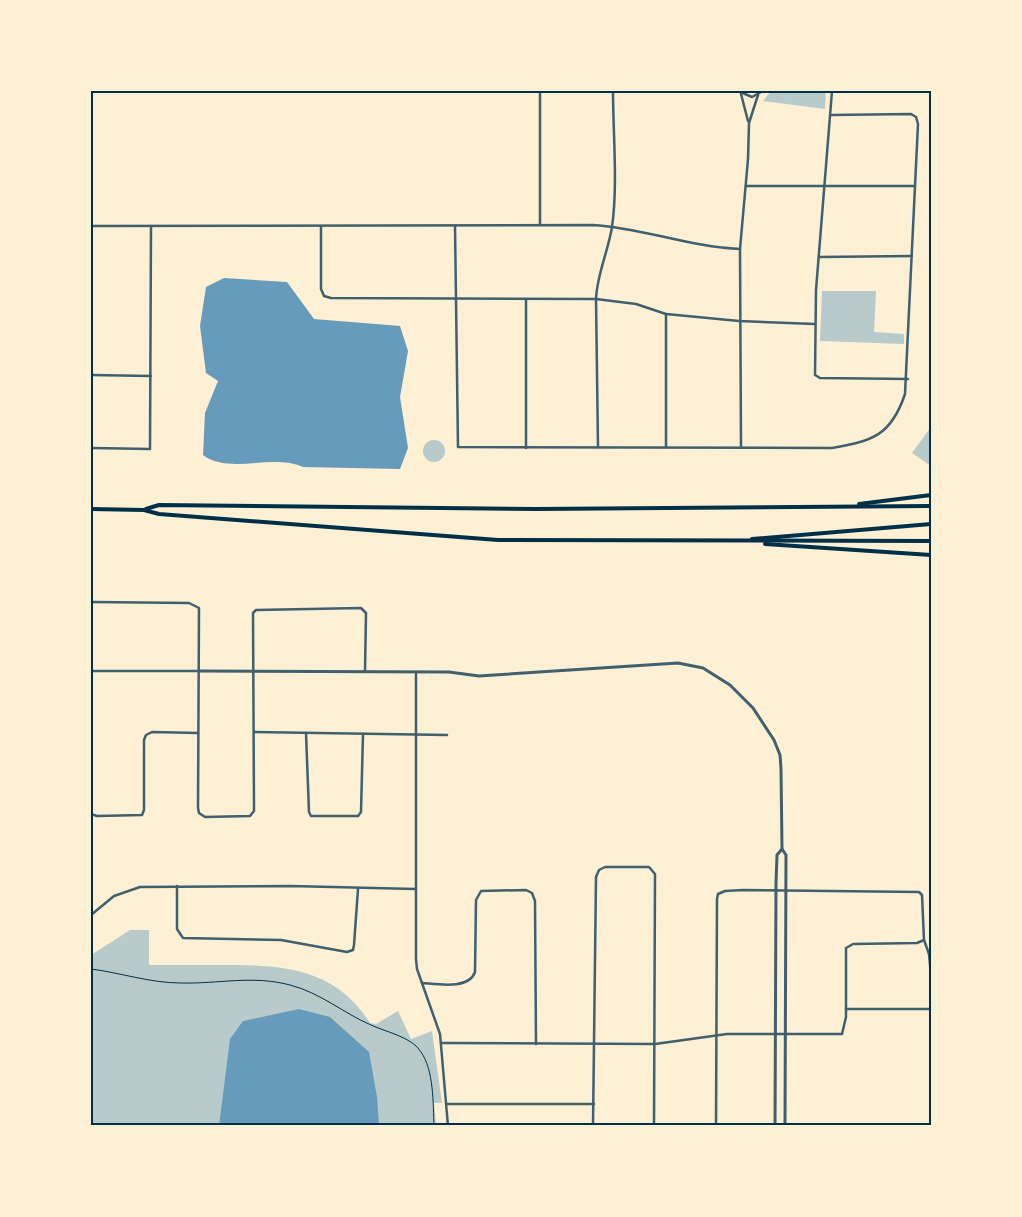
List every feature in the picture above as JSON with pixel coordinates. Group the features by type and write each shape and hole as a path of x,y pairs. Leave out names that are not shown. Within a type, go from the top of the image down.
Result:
{"main road":[{"path":"845,506 931,495"},
{"path":"144,510 159,505 536,509 931,506"},
{"path":"91,509 144,510 159,514 498,540 931,541"},
{"path":"725,541 931,524"},
{"path":"725,541 931,555"}],"street":[{"path":"540,91 540,225"},
{"path":"598,447 596,299 599,275 612,226 613,91"},
{"path":"741,447 740,249 749,123 758,95 763,91"},
{"path":"832,91 819,257 815,324 815,375 820,378 908,379"},
{"path":"740,92 746,96 758,95"},
{"path":"740,92 749,123"},
{"path":"455,226 458,447 832,448 865,443 885,430 899,413 906,394 918,124 916,117 911,114 831,114"},
{"path":"746,186 916,186"},
{"path":"91,226 612,226 682,243 740,249"},
{"path":"91,448 150,449 151,226"},
{"path":"321,226 321,289 324,296 331,298 596,299 636,304 666,314 739,321 815,324"},
{"path":"819,257 912,256"},
{"path":"526,299 526,448"},
{"path":"666,314 666,447"},
{"path":"91,375 151,376"},
{"path":"91,602 189,603 197,606 199,611 198,811 205,817 250,816 254,811 253,613 256,610 361,608 366,613 365,672"},
{"path":"91,671 450,672 491,676 678,663 703,668 716,675 743,697 774,740 780,755 782,849 786,855 787,1033 785,1126"},
{"path":"416,672 416,959 422,983 437,1021 441,1043 448,1126"},
{"path":"91,814 97,816 142,815 144,810 146,735 152,732 198,733"},
{"path":"254,732 447,735"},
{"path":"306,733 309,812 311,816 358,816 361,812 363,734"},
{"path":"775,1126 776,890 777,855 782,849"},
{"path":"593,1126 596,877 599,870 605,867 645,867 653,870 655,874 654,1126"},
{"path":"177,886 177,929 183,938 281,940 347,952 354,948 358,889"},
{"path":"91,915 109,899 132,888 300,886 415,889"},
{"path":"422,983 465,983 472,979 475,972 476,900 481,891 526,890 532,893 535,901 536,1044"},
{"path":"716,1126 718,894 725,891 776,890 919,892 922,895 924,940 929,954 931,975"},
{"path":"441,1043 655,1044 716,1036 774,1033 842,1034 845,1026 846,951 848,946 853,944 917,943 924,940"},
{"path":"846,1009 931,1009"},
{"path":"446,1104 594,1104"}],"path":[{"path":"91,969 130,977 180,983 243,979 264,980 290,984 321,996 358,1019 416,1046 423,1056 428,1070 434,1126"}],"shaded area":[{"path":"771,91 826,91 825,109 763,101"},
{"path":"822,291 876,291 874,332 904,334 904,344 820,341"},
{"path":"931,427 931,466 912,453"},
{"path":"434,440 442,443 445,451 442,459 434,462 426,459 423,451 426,443"},
{"path":"130,930 149,930 149,965 268,966 306,973 324,980 341,991 356,1005 370,1023 376,1024 398,1011 411,1039 432,1031 442,1103 434,1103 436,1126 91,1126 91,955"}],"water":[{"path":"224,278 287,282 314,319 400,326 408,351 400,397 408,448 400,469 303,467 291,463 278,462 238,464 214,461 203,455 205,413 218,381 206,373 200,326 206,287"},
{"path":"299,1009 330,1017 369,1052 377,1097 379,1126 219,1126 230,1039 243,1021"}]}
